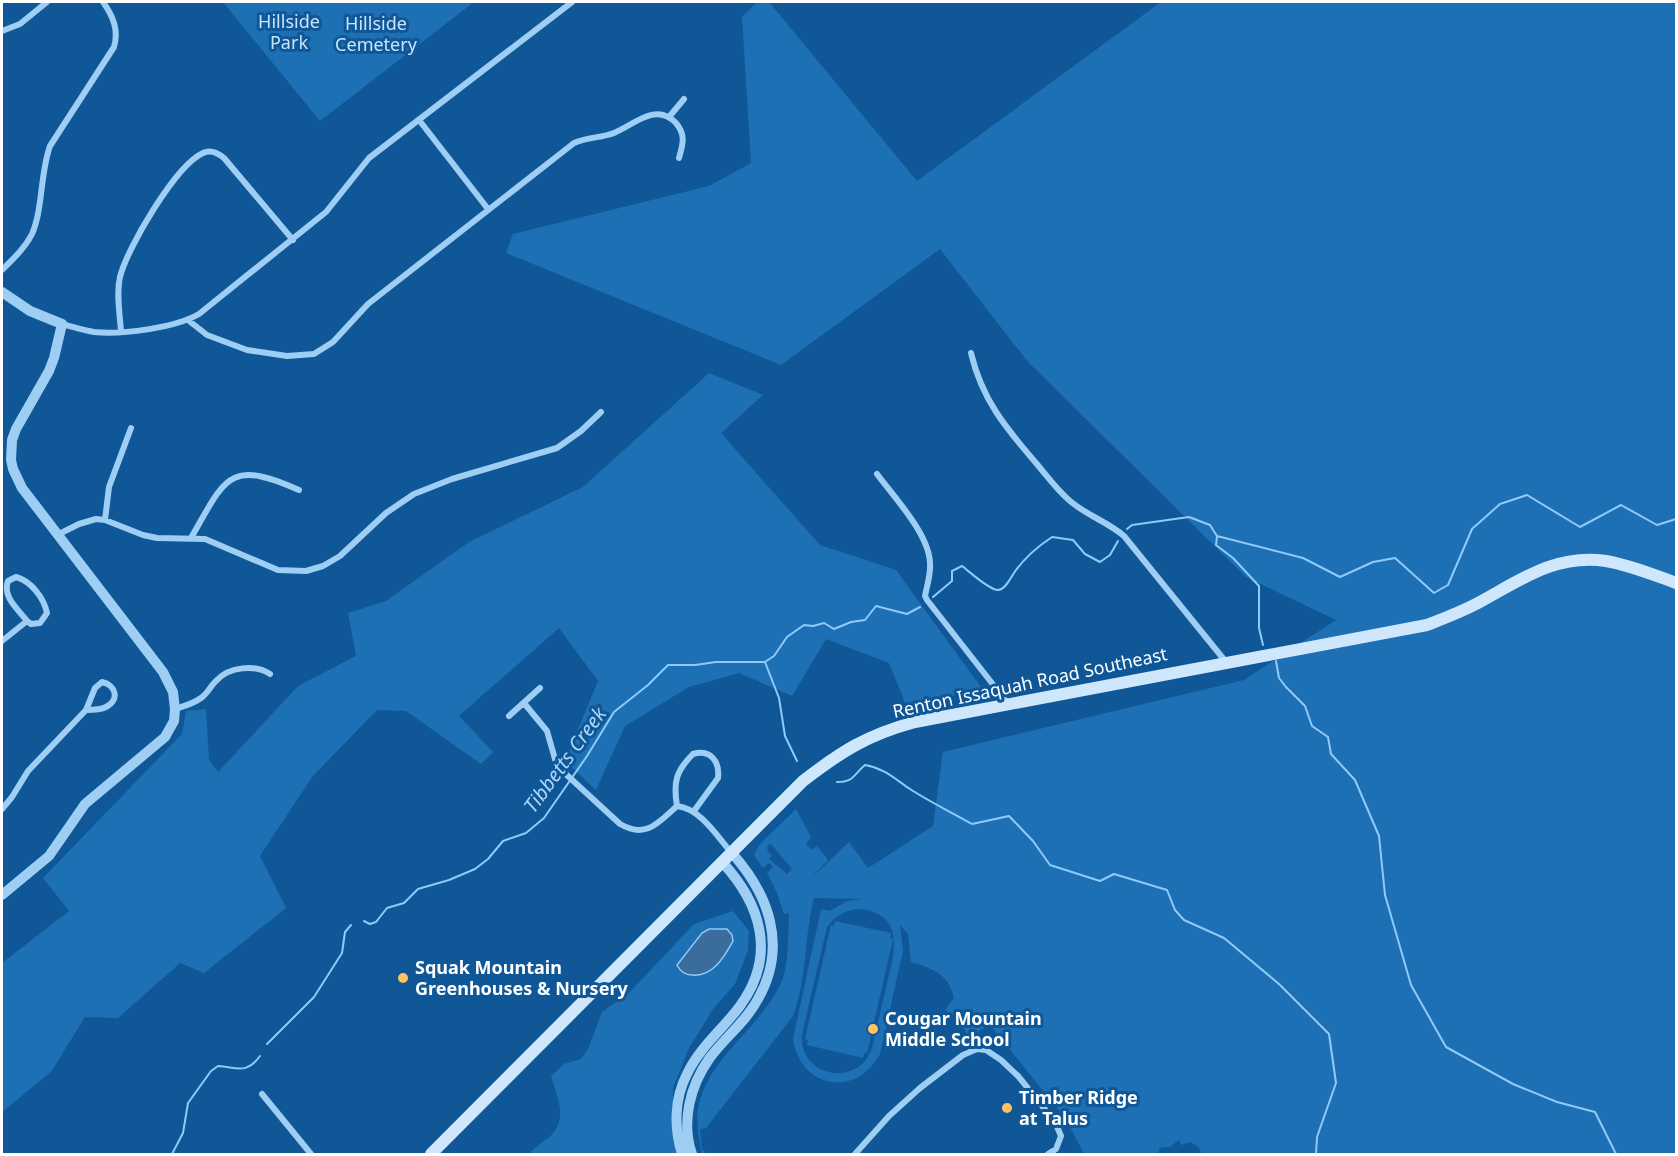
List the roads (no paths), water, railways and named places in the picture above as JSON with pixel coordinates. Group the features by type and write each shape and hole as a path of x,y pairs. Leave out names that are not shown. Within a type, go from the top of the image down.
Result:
{"main road":[{"name":"Renton Issaquah Road Southeast","path":"431,1155 803,781 844,750 897,727 1427,624 1460,612 1521,578 1557,563 1606,561 1677,583"}],"street":[{"path":"2,31 20,24 46,2"},
{"path":"2,270 33,232 45,159 50,146 114,47 116,31 113,19 103,2"},
{"path":"2,292 30,311 62,324 94,332 121,332 176,324 188,320 326,212 369,158 572,2"},
{"path":"669,117 684,99"},
{"path":"188,320 207,335 247,350 288,357 314,354 333,342 368,304 574,143 612,134 659,113 669,117 679,126 684,136 679,158"},
{"path":"419,120 488,209"},
{"path":"121,332 119,280 124,264 163,194 200,154 214,152 224,158 292,240"},
{"path":"2,895 49,856 85,804 158,744 171,727 175,709 172,692 163,672 16,478 11,450 16,429 49,371 62,324"},
{"path":"971,353 980,383 991,407 1004,425 1070,502 1107,523 1124,536 1226,662"},
{"path":"57,535 79,524 96,519 105,520 143,535 215,542 278,570 297,572 314,569 340,556 386,513 414,494 452,479 557,448 581,431 601,412"},
{"path":"105,520 109,487 131,428"},
{"path":"191,538 219,491 236,477 257,474 299,490"},
{"path":"877,474 919,531 929,552 931,565 925,596 927,600 1010,706"},
{"path":"12,578 20,578 29,583 46,608 46,617 39,623 31,624 27,621 5,591 8,581 12,578"},
{"path":"2,642 27,621"},
{"path":"175,709 193,704 203,697 218,678 231,671 245,668 263,669 270,674"},
{"path":"2,809 28,771 86,710 95,688 102,682 110,685 115,691 115,697 111,703 103,708 86,710"},
{"path":"509,716 540,688"},
{"path":"524,703 547,731 557,766 620,824 633,830 652,827 676,806"},
{"path":"676,806 674,787 677,775 693,754 706,752 715,759 718,778 694,812"},
{"path":"676,806 694,812 727,857 753,904 759,927 759,959 755,976 745,998 700,1052 686,1076 676,1120 682,1155"},
{"path":"692,1155 687,1134 687,1121 693,1089 710,1058 758,1000 767,980 772,959 772,929 764,899 752,877 727,857"},
{"path":"855,1155 889,1116 920,1088 963,1054 977,1049 986,1050 1018,1076 1055,1122 1061,1136 1059,1143 1048,1155"},
{"path":"262,1094 311,1155"}],"waterway":[{"name":"Tibbetts Creek","path":"1127,529 1132,525 1189,517 1210,525 1217,536 1303,558 1340,577 1373,562 1395,558 1434,593 1448,585 1472,529 1500,504 1527,495 1580,527 1621,505 1657,525 1676,519"},
{"path":"1217,536 1216,545 1233,558 1259,586 1259,628 1263,645"},
{"name":"Tibbetts Creek","path":"933,597 952,581 952,571 962,566 990,587 1001,590 1026,558 1052,537 1073,540 1085,554 1100,562 1110,555 1118,541"},
{"name":"Tibbetts Creek","path":"364,921 370,924 376,922 387,908 404,903 418,889 475,869 488,859 503,841 526,833 544,818 614,712 648,685 668,665 765,662 774,656 787,637 804,625 813,626 824,623 834,629 851,622 865,620 876,606 907,614 920,607"},
{"path":"1276,661 1279,678 1305,706 1312,726 1328,737 1331,754 1355,780 1379,836 1385,895 1411,985 1446,1047 1513,1084 1557,1102 1595,1112 1616,1154"},
{"path":"765,662 779,698 785,736 797,761"},
{"path":"837,782 850,779 865,765 872,766 972,824 1009,816 1033,841 1050,865 1100,881 1114,874 1167,890 1175,910 1184,920 1224,938 1279,984 1329,1034 1336,1083 1317,1137 1316,1154"},
{"name":"Tibbetts Creek","path":"267,1044 314,997 342,953 345,932 351,925"},
{"name":"Tibbetts Creek","path":"172,1154 183,1133 188,1103 211,1071 218,1066 246,1068 260,1056"}],"place":[{"name":"Squak Mountain Greenhouses & Nursery","path":"403,978"},
{"name":"Cougar Mountain Middle School","path":"873,1029"},
{"name":"Timber Ridge at Talus","path":"1007,1108"}],"park label":[{"name":"Hillside Park","path":"289,32"},
{"name":"Hillside Cemetery","path":"376,34"}]}
